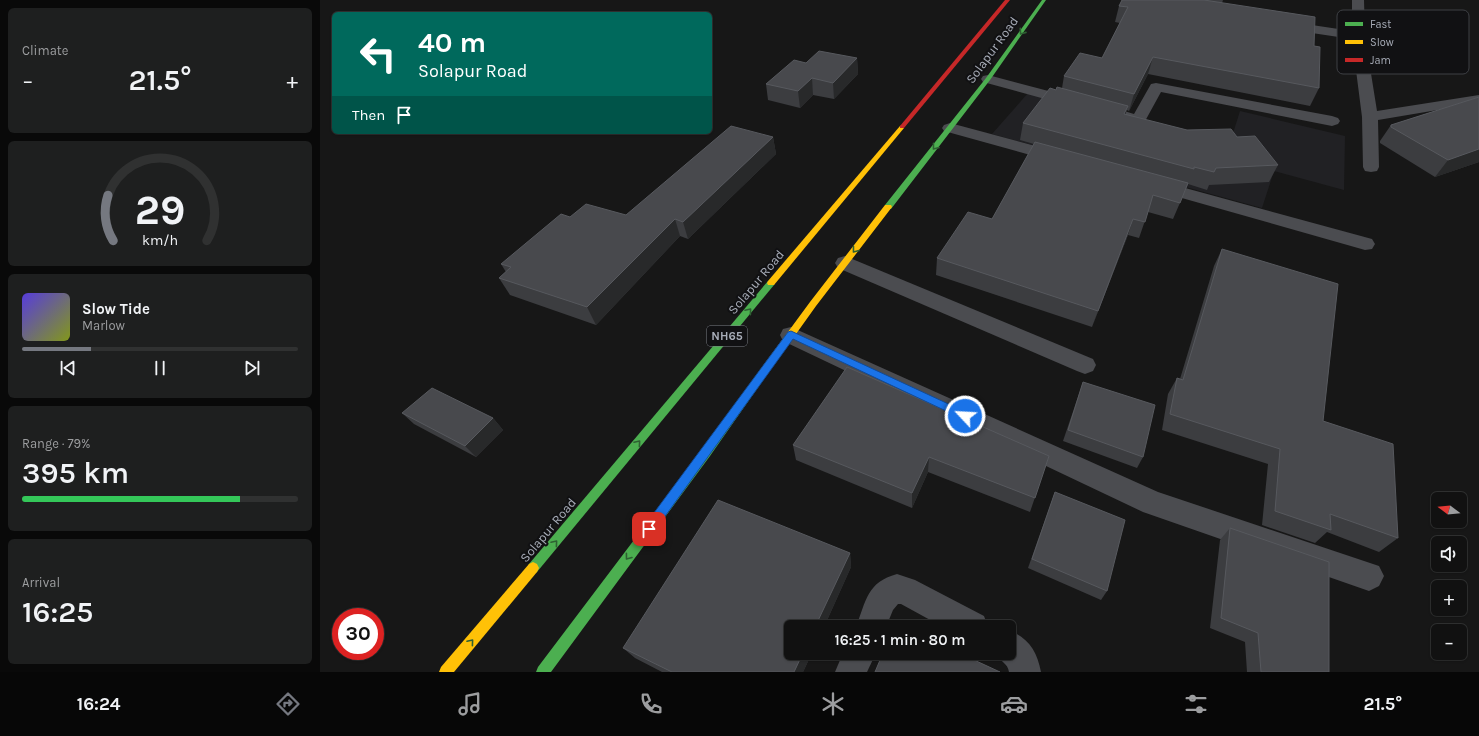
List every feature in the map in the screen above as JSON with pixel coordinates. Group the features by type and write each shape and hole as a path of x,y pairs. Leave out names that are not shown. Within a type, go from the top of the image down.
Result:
{"highway":[{"name":"Solapur Road","path":"446,672 1008,0"},
{"name":"Solapur Road","path":"548,671 791,335 988,79 1044,0"}],"street":[{"path":"1271,22 1337,33"},
{"path":"1364,74 1370,117 1371,167"},
{"path":"988,79 1086,106"},
{"path":"1101,110 1138,120 1156,87 1332,121"},
{"path":"1370,117 1479,99"},
{"path":"950,128 1073,162"},
{"path":"1142,182 1365,244"},
{"path":"845,263 1085,365"},
{"path":"791,335 1153,503 1369,576"},
{"path":"874,620 885,594 891,589 897,588 904,590 960,620"},
{"path":"1016,652 1021,659 1025,672"},
{"path":"852,672 857,660"}],"shaded area":[{"path":"1028,93 1229,146 1240,111 1345,136 1344,190 1274,171 1262,208 992,134"}],"building":[{"path":"1122,0 1204,0 1315,17 1314,46 1320,47 1319,88 1153,57 1134,94 1064,76 1080,53 1102,58 1128,7 1119,6"},
{"path":"819,51 857,58 833,83 812,78 798,91 766,84 794,60 806,63"},
{"path":"1057,87 1128,106 1124,114 1187,130 1231,129 1237,137 1255,136 1278,165 1216,168 1214,172 1194,167 1194,169 1023,123 1050,88 1056,90"},
{"path":"1479,97 1479,149 1448,160 1391,127 1391,125"},
{"path":"731,126 773,137 683,222 675,219 587,307 499,278 511,267 501,264 561,214 570,217 586,204 626,215"},
{"path":"1035,142 1188,183 1180,203 1153,195 1145,222 1133,219 1098,311 937,258 968,212 992,219"},
{"path":"1222,249 1338,284 1323,421 1393,444 1398,538 1330,514 1331,530 1275,511 1280,449 1170,414 1177,378 1183,380"},
{"path":"847,367 1049,456 1035,498 929,457 912,493 793,445"},
{"path":"1083,382 1155,405 1143,457 1068,430"},
{"path":"432,388 493,418 465,446 402,413"},
{"path":"1055,492 1125,520 1107,591 1032,559"},
{"path":"718,500 850,553 818,620 784,620 784,660 800,660 794,672 672,672 623,648"},
{"path":"1230,528 1329,562 1329,672 1261,672 1258,633 1221,618"},
{"path":"880,660 974,660 1000,672 875,672"}],"traffic: fast":[{"path":"888,207 988,79 1044,0"},
{"path":"533,568 771,283"},
{"path":"543,672 706,453 763,373"}],"traffic: slow":[{"path":"771,283 902,127"},
{"path":"763,373 813,304 888,207"},
{"path":"446,672 533,568"}],"traffic: jam":[{"path":"902,127 1008,0"}],"route":[{"path":"649,529 791,335 965,416"}]}
